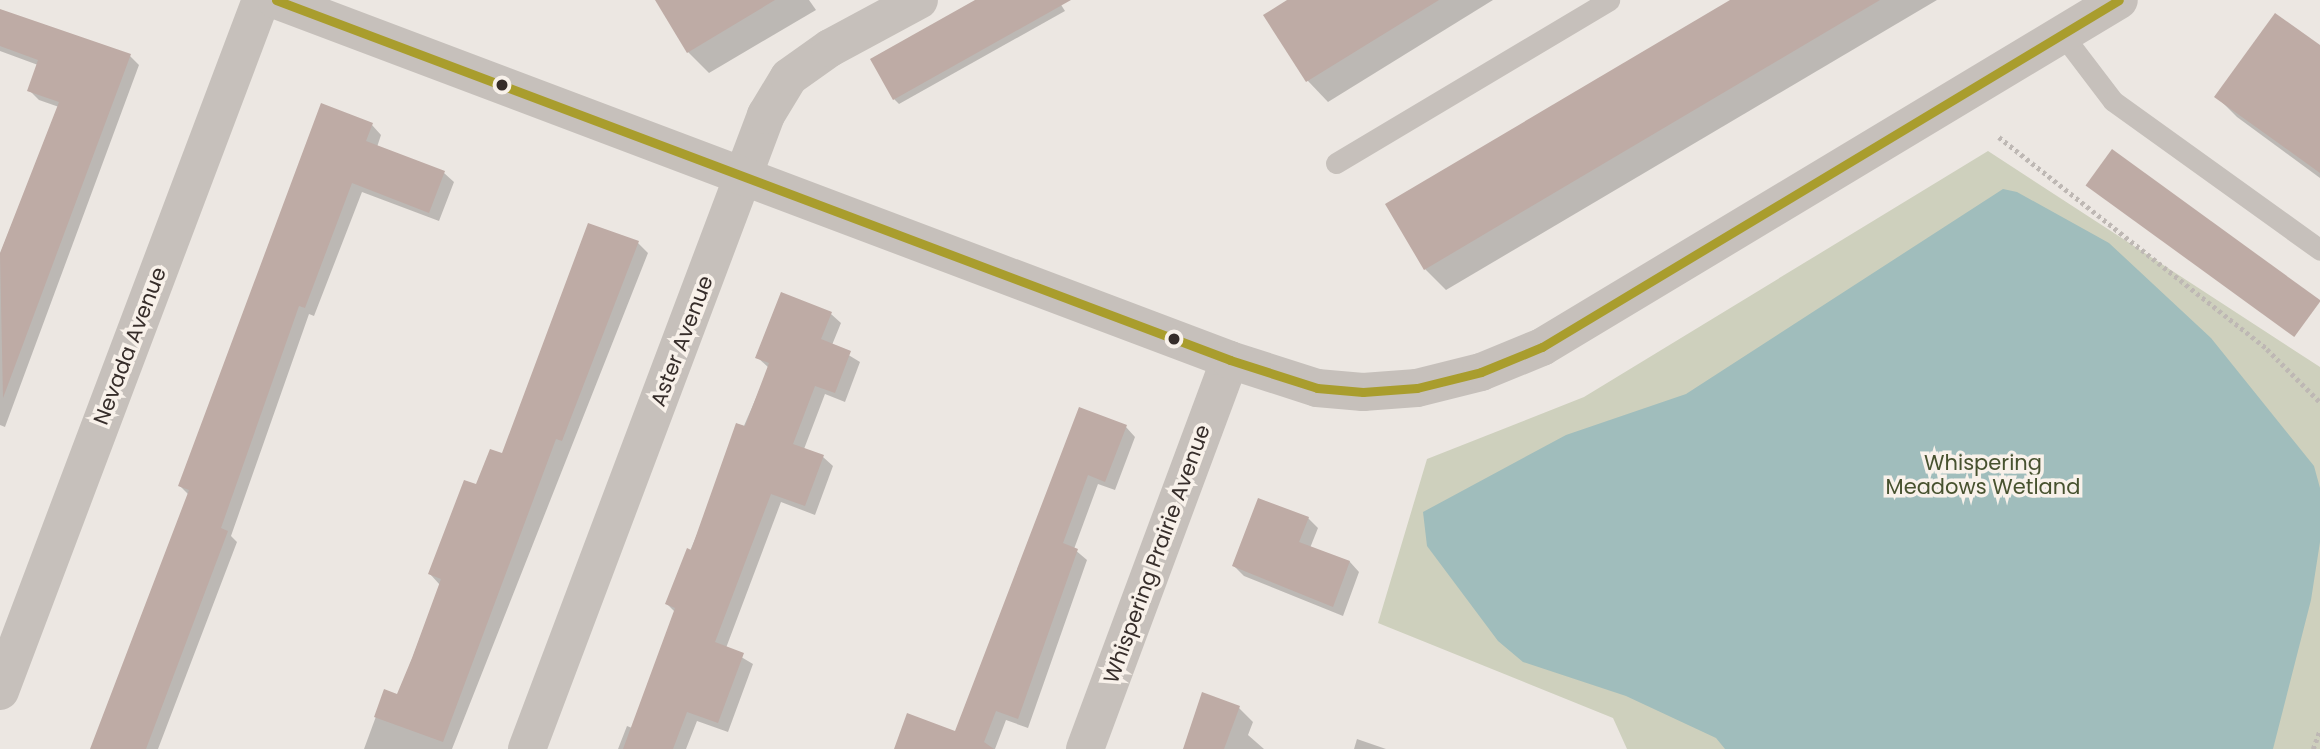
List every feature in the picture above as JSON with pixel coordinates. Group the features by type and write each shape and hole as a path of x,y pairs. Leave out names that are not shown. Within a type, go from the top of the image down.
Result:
{"street":[{"name":"Nevada Avenue","path":"0,691 261,0"},
{"path":"276,0 743,179 1230,360 1317,388 1363,392 1417,388 1481,372 1542,347 2119,0"},
{"name":"Aster Avenue","path":"527,749 766,115 789,77 830,48 919,0"},
{"name":"Whispering Prairie Avenue","path":"1085,749 1230,360"}],"lane":[{"path":"1336,163 1609,0"},
{"path":"2062,34 2113,101 2320,250"}],"path":[{"path":"1999,137 2267,349 2320,402"},
{"path":"2313,749 2320,730"}],"green space":[{"name":"Whispering Meadows Wetland","path":"1988,151 2320,367 2320,749 1627,749 1613,718 1378,623 1427,459 1584,397"}],"water":[{"name":"Whispering Meadows Wetland","path":"2003,189 2017,192 2109,243 2211,338 2314,466 2320,488 2320,542 2311,600 2273,749 1725,749 1716,738 1626,696 1523,662 1498,641 1427,546 1423,512 1566,435 1686,394"}],"building":[{"path":"655,0 775,0 687,53"},
{"path":"975,0 1071,0 893,100 870,59"},
{"path":"1287,0 1439,0 1306,82 1263,15"},
{"path":"1730,0 1880,0 1424,270 1385,204"},
{"path":"0,9 131,54 3,398 0,253 59,102 27,91 38,60 0,46"},
{"path":"2275,13 2320,45 2320,173 2214,97"},
{"path":"321,103 373,123 366,141 445,171 429,213 352,183 305,308 299,306 221,528 228,531 146,749 90,749 189,490 178,486"},
{"path":"2112,149 2320,300 2294,337 2086,185"},
{"path":"588,223 639,241 562,441 556,439 443,742 374,717 384,689 397,694 412,658 441,579 428,574 464,480 476,484 490,449 502,453"},
{"path":"781,292 832,312 821,339 851,351 835,393 815,386 793,444 824,455 805,506 771,494 715,642 744,653 718,723 687,712 673,749 623,749 675,608 665,604 687,548 691,550 736,423 745,426 769,363 755,358"},
{"path":"1079,407 1127,425 1105,482 1088,475 1063,543 1078,549 1018,719 996,711 984,742 994,749 894,749 907,713 955,731"},
{"path":"1258,498 1309,517 1299,542 1350,561 1333,607 1232,566"},
{"path":"1202,692 1240,706 1224,749 1183,749"}],"transit line":[{"path":"276,0 1230,360 1317,388 1363,392 1417,388 1481,372 1542,347 2119,0"}]}
